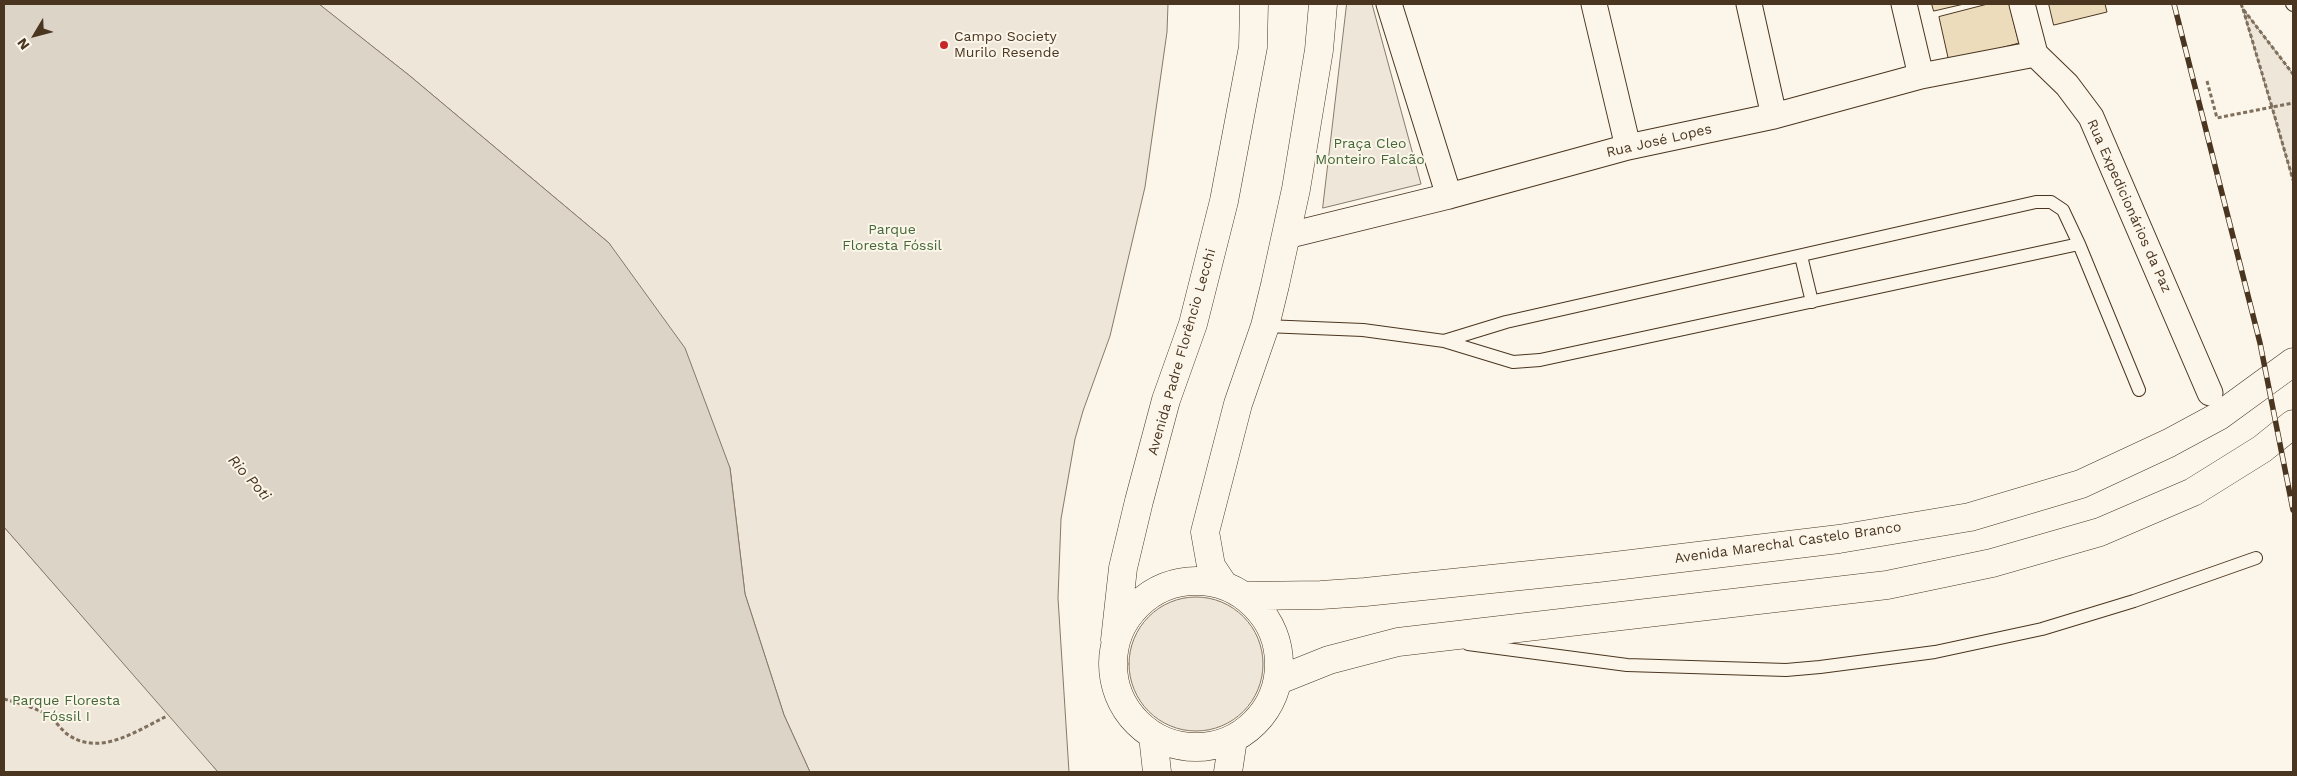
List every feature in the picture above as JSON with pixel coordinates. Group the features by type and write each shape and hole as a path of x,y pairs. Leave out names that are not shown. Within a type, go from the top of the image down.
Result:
{"main road":[{"name":"Avenida Padre Florêncio Lecchi","path":"1115,640 1123,568 1166,400 1193,324 1224,201 1253,47 1254,4"},
{"path":"1234,590 1171,583 1146,595 1127,615 1115,640 1112,668 1118,694 1132,718 1153,736 1179,746 1207,747 1233,739 1254,725 1270,704 1279,680 1278,648 1267,619 1234,590 1211,566 1205,532 1238,404 1265,326 1286,236 1296,189 1317,60 1323,4"},
{"name":"Avenida Marechal Castelo Branco","path":"1234,590 1321,596 1366,592 1598,568 1839,539 1970,517 2081,484 2160,447 2219,416 2293,362"},
{"path":"1279,680 1329,660 1398,642 1887,585 1992,563 2100,532 2193,492 2262,450 2293,424"},
{"path":"1153,736 1157,772"},
{"path":"1228,772 1233,739"}],"street":[{"path":"1389,4 1449,196"},
{"path":"1594,4 1628,147"},
{"path":"1749,4 1774,116"},
{"path":"1904,4 1921,76"},
{"path":"2022,4 2035,54"},
{"name":"Rua José Lopes","path":"1286,236 1449,196 1628,147 1774,116 1921,76 2035,54"},
{"name":"Rua Expedicionários da Paz","path":"2035,54 2067,85 2091,117 2210,393"}],"lane":[{"path":"1444,341 1506,322 2036,202 2051,202 2063,210 2079,244 2139,390"},
{"path":"1265,326 1363,330 1444,341 1513,362 1540,360 2079,244"},
{"path":"1801,256 1812,302"},
{"path":"1426,639 1627,665 1786,670 1820,667 1935,652 2042,629 2256,558"}],"path":[{"path":"2241,4 2293,180"},
{"path":"2243,9 2293,74"},
{"path":"2207,81 2217,118 2293,103"},
{"path":"4,699 46,713 69,736 91,744 109,742 130,735 167,716"}],"green space":[{"name":"Parque Floresta Fóssil","path":"319,4 1168,4 1167,32 1145,187 1110,336 1075,439 1061,519 1058,598 1069,772 810,772 784,715 745,594 730,468 609,243 410,76"},
{"name":"Praça Cleo Monteiro Falcão","path":"1347,4 1372,4 1421,184 1323,208"},
{"path":"2243,9 2293,74 2293,180"},
{"name":"Parque Floresta Fóssil I","path":"4,527 200,750 218,772 4,772"},
{"path":"1196,597 1222,602 1233,608 1243,617 1252,627 1258,638 1263,664 1258,690 1252,701 1243,711 1233,720 1222,726 1196,731 1170,726 1159,720 1149,711 1140,701 1134,690 1129,664 1134,638 1140,627 1149,617 1159,608 1170,602"}],"water":[{"name":"Rio Poti","path":"4,4 319,4 410,76 609,243 685,348 730,468 745,594 784,715 810,772 218,772 4,527"}],"building":[{"path":"1932,4 1964,4 1934,11"},
{"path":"1988,4 2009,4 2019,43 1949,62 1939,17"},
{"path":"2049,4 2105,4 2107,12 2054,25"}],"railway":[{"path":"2174,4 2260,343 2293,510"}],"place":[{"name":"Campo Society Murilo Resende","path":"944,45"}]}
